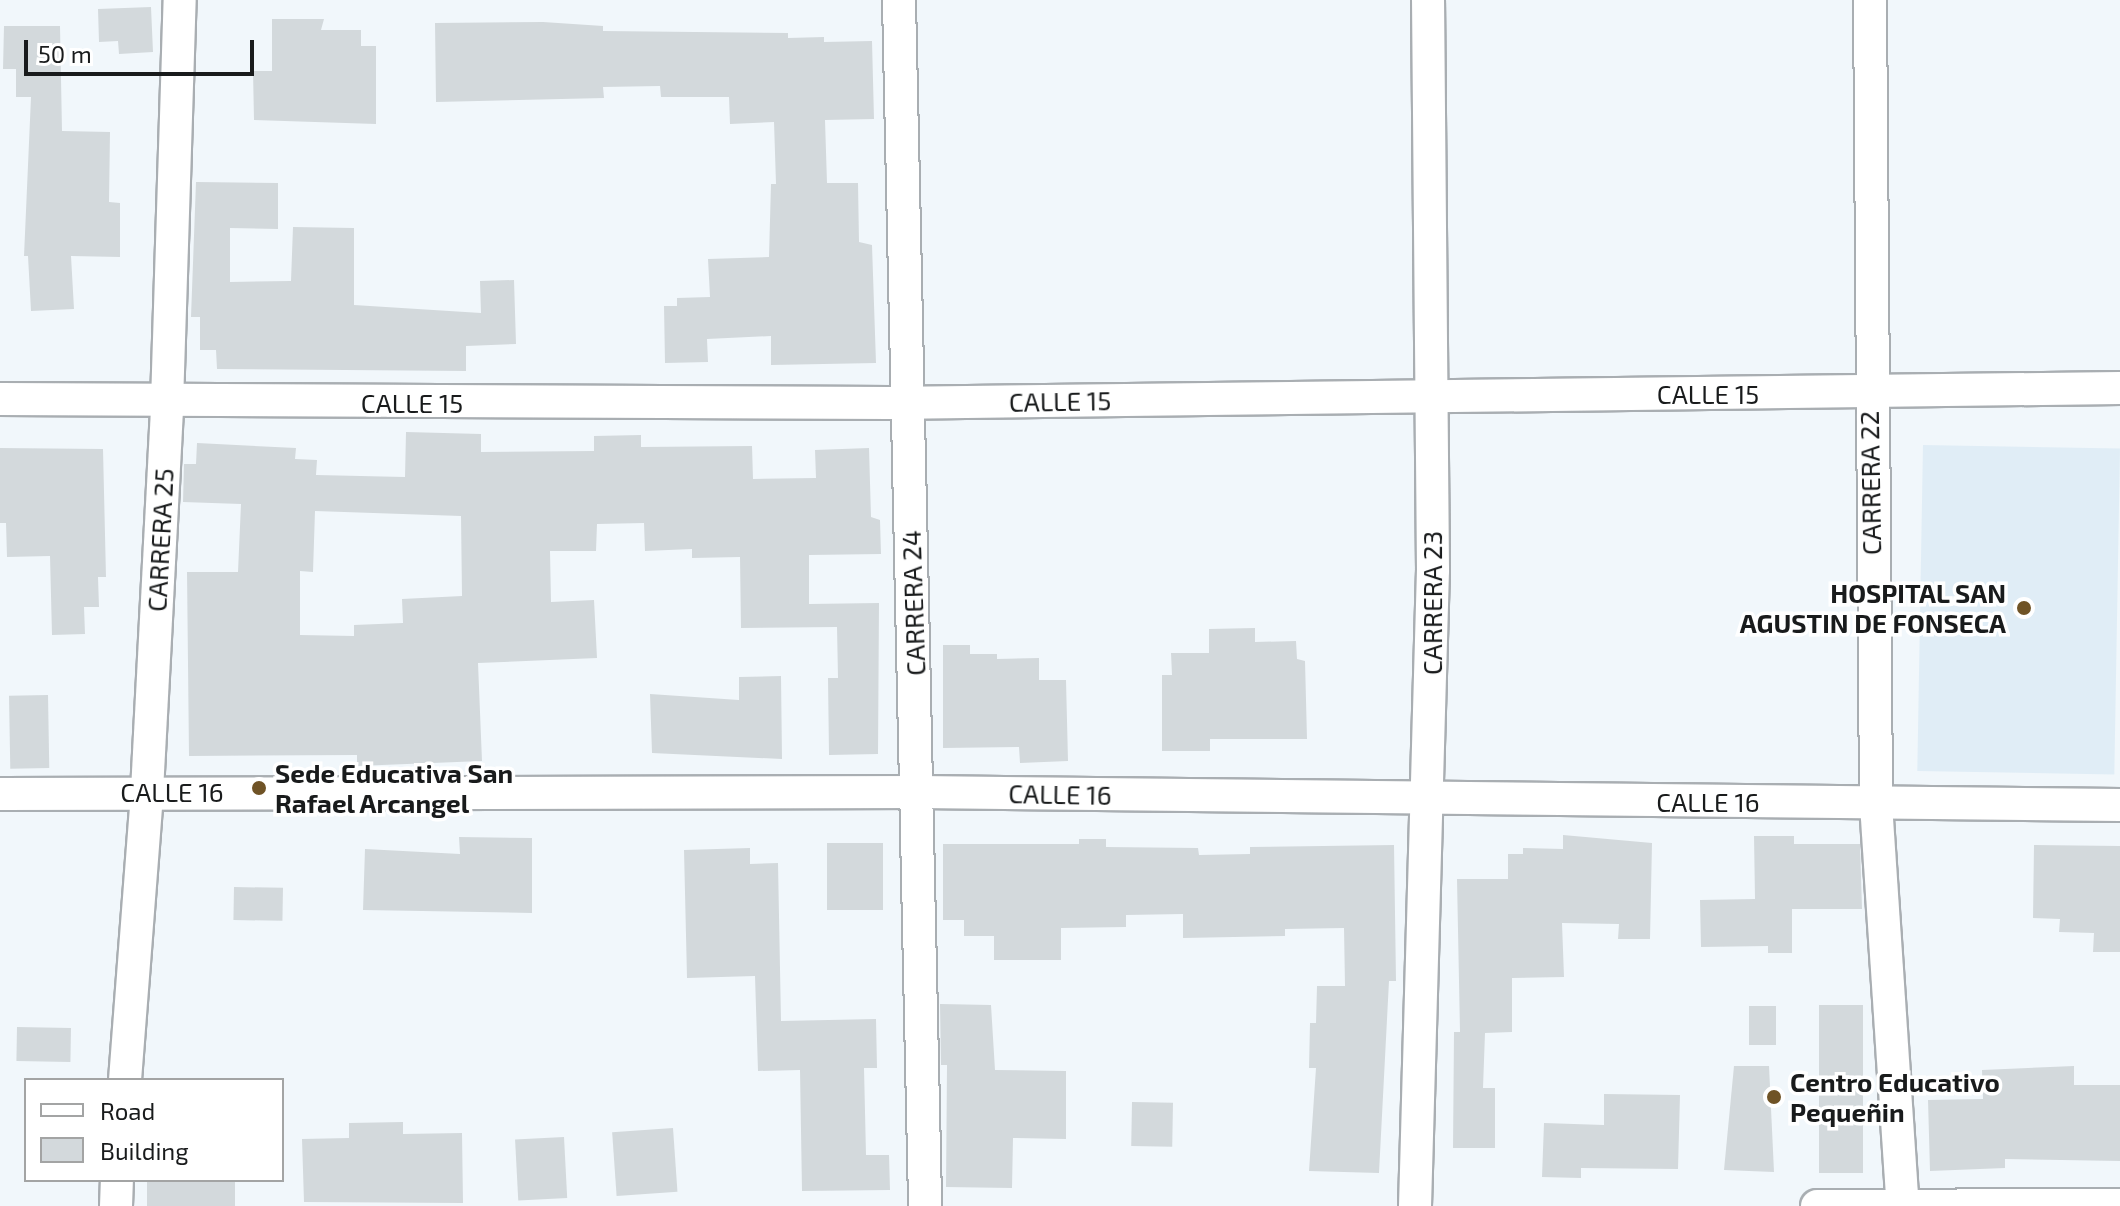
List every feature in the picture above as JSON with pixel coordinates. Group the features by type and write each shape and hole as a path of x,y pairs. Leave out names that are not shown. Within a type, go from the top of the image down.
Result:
{"street":[{"name":"CARRERA 25","path":"125,1078 147,791 167,403 180,0"},
{"name":"CARRERA 24","path":"899,0 919,792 925,1206"},
{"name":"CARRERA 23","path":"1415,1206 1430,800 1428,0"},
{"name":"CARRERA 22","path":"1870,0 1869,393 1876,804 1903,1205"},
{"name":"CALLE 15","path":"0,399 167,403 907,402 2120,388"},
{"name":"CALLE 16","path":"0,794 147,791 919,792 1430,800 2120,805"},
{"path":"116,1206 117,1182"},
{"path":"1817,1206 2120,1205"}],"shaded area":[{"name":"HOSPITAL SAN AGUSTIN DE FONSECA","path":"1923,445 2120,448 2114,774 1917,771"}],"building":[{"path":"151,7 153,52 119,54 118,41 99,42 98,9"},
{"path":"272,19 324,19 321,30 361,30 361,46 376,46 376,124 254,120 253,71 272,71"},
{"path":"543,22 603,26 603,31 788,33 788,38 824,37 824,42 872,41 874,119 825,120 827,183 858,183 859,242 872,245 876,363 771,365 771,336 707,339 708,362 665,363 664,306 677,306 677,298 710,297 708,259 769,257 771,184 776,184 774,122 730,124 729,97 661,97 660,86 603,87 604,98 436,102 435,23"},
{"path":"4,26 60,26 62,131 110,132 109,202 120,203 120,257 71,256 74,309 31,311 28,256 24,256 31,97 16,97 16,69 3,69"},
{"path":"196,182 278,183 278,229 230,228 230,282 291,281 293,227 354,228 354,305 481,313 480,281 514,280 516,344 466,346 466,371 217,369 216,350 200,350 200,317 191,317"},
{"path":"406,432 481,434 481,452 594,451 594,436 641,435 641,447 752,446 753,479 816,478 815,450 869,448 871,517 880,520 881,554 809,555 809,604 879,603 878,754 829,755 828,678 838,678 837,627 741,628 740,557 692,558 692,549 645,551 644,523 597,524 596,551 550,551 551,602 594,600 597,658 478,663 482,761 357,766 357,755 189,756 187,572 238,572 241,504 183,502 184,464 196,464 197,443 296,448 295,459 317,460 316,475 405,477","holes":["315,511 461,516 462,596 402,599 403,623 354,625 354,636 300,635 300,571 313,572"]},
{"path":"0,448 103,449 106,577 98,577 99,607 84,607 85,634 52,635 50,556 7,557 6,523 0,523"},
{"path":"1255,628 1255,642 1296,641 1297,659 1305,661 1307,739 1210,739 1210,751 1162,751 1162,675 1172,675 1171,653 1209,653 1209,629"},
{"path":"943,645 970,645 970,654 997,654 997,659 1039,658 1039,680 1066,680 1068,761 1020,763 1019,747 943,748"},
{"path":"781,676 782,759 652,753 650,694 739,700 739,677"},
{"path":"48,695 49,768 10,769 9,696"},
{"path":"1563,835 1652,843 1650,939 1618,939 1619,924 1562,923 1564,977 1512,978 1512,1032 1485,1033 1483,1088 1495,1088 1495,1148 1453,1148 1454,1032 1460,1032 1457,879 1508,879 1508,854 1523,854 1523,848 1563,849"},
{"path":"1754,836 1794,836 1794,844 1860,844 1862,909 1792,909 1792,953 1768,953 1768,946 1701,947 1700,900 1755,899"},
{"path":"459,837 532,838 532,913 363,910 365,849 460,854"},
{"path":"1079,839 1106,839 1106,847 1198,848 1199,855 1250,854 1250,847 1394,845 1396,981 1389,981 1379,1173 1309,1171 1316,1068 1309,1068 1310,1023 1316,1023 1317,986 1345,986 1344,928 1285,929 1285,936 1183,938 1183,914 1126,915 1126,927 1061,928 1061,960 994,960 994,936 964,936 964,920 943,920 943,844 1079,844"},
{"path":"827,843 883,843 883,910 827,910"},
{"path":"2034,845 2120,846 2120,952 2093,952 2094,933 2059,932 2060,919 2033,918"},
{"path":"750,848 750,864 778,863 781,1021 876,1019 877,1068 864,1068 866,1155 889,1155 890,1190 802,1191 800,1070 758,1071 755,976 687,978 684,850"},
{"path":"234,887 283,888 282,921 233,920"},
{"path":"940,1004 991,1005 995,1070 1066,1071 1066,1139 1013,1138 1012,1188 946,1187 947,1065 941,1065"},
{"path":"1819,1005 1863,1005 1863,1173 1819,1173"},
{"path":"1749,1006 1776,1006 1776,1045 1749,1045"},
{"path":"17,1027 71,1028 70,1062 16,1061"},
{"path":"1734,1066 1769,1066 1774,1172 1724,1170"},
{"path":"2074,1066 2074,1085 2120,1085 2120,1161 2005,1159 2005,1168 1930,1171 1928,1100 1983,1099 1982,1070"},
{"path":"1604,1094 1680,1095 1678,1169 1581,1168 1581,1178 1542,1177 1544,1123 1604,1125"},
{"path":"1132,1102 1173,1103 1172,1147 1131,1146"},
{"path":"403,1122 403,1134 462,1133 463,1203 304,1202 302,1139 349,1138 349,1123"},
{"path":"673,1128 677,1192 617,1196 612,1132"},
{"path":"564,1137 567,1198 518,1200 515,1140"},
{"path":"147,1182 235,1182 235,1206 147,1206"}],"place":[{"name":"HOSPITAL SAN AGUSTIN DE FONSECA","path":"2024,608"},
{"name":"Sede Educativa San Rafael Arcangel","path":"259,788"},
{"name":"Centro Educativo Pequeñin","path":"1774,1097"}]}
